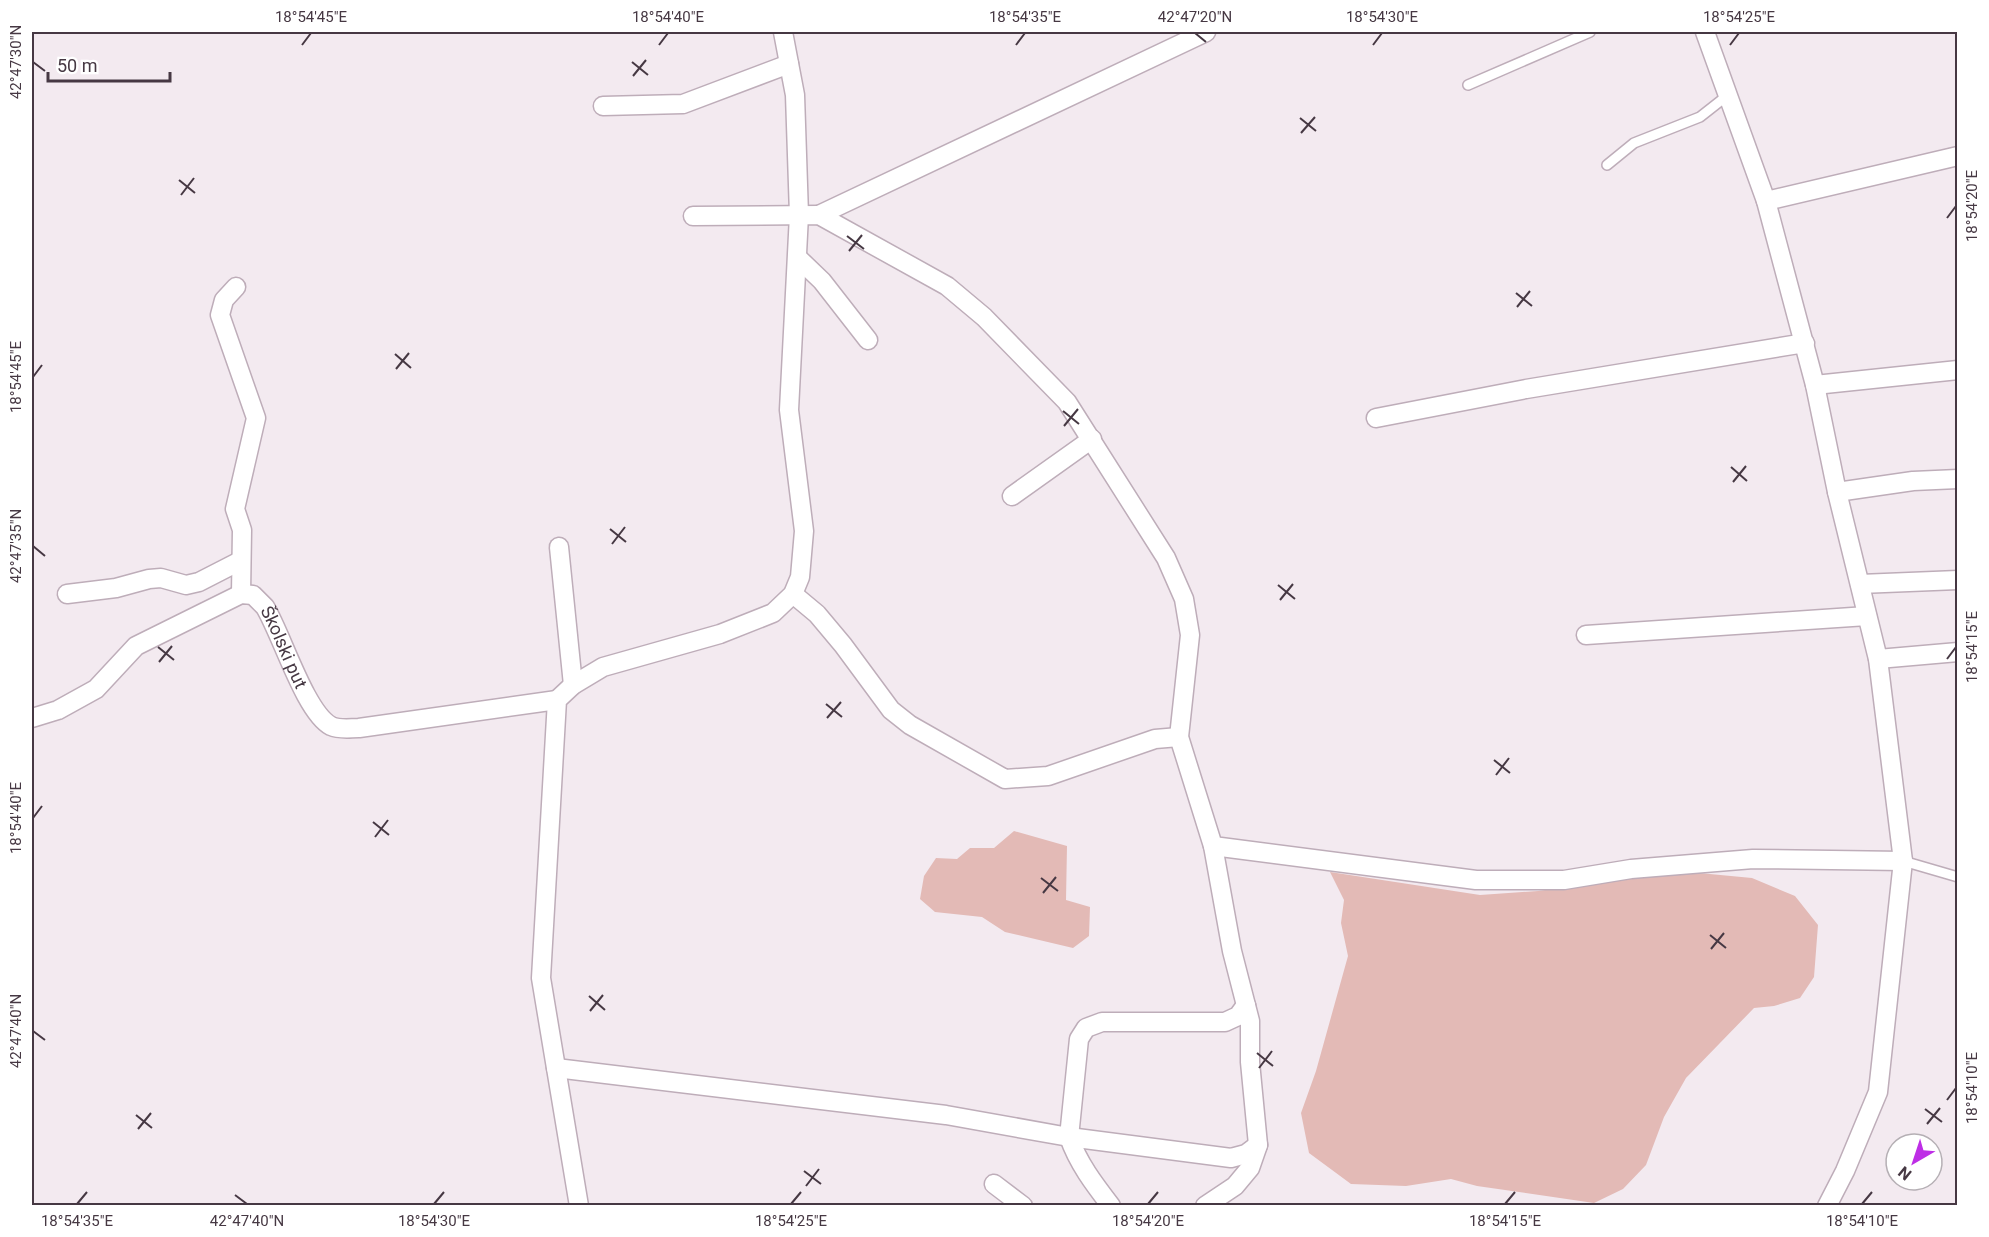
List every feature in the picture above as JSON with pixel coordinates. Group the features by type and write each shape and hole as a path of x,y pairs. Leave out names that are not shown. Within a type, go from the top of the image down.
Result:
{"street":[{"path":"819,215 1206,32"},
{"path":"1706,32 1766,201 1815,385 1837,492 1878,659 1903,861 1878,1092 1845,1172 1827,1206"},
{"path":"579,1206 541,978 556,700 573,685 603,667 750,624 773,613 793,594 800,577 804,531 789,410 799,214 795,95 789,64 788,33"},
{"path":"603,106 683,104 789,64"},
{"path":"1766,201 1958,156"},
{"path":"693,216 819,215 947,286 984,317 1067,402 1167,558 1184,599 1190,635 1179,737 1213,846 1232,951 1250,1021 1250,1062 1258,1145 1250,1168 1235,1185 1205,1206"},
{"path":"798,258 822,281 868,340"},
{"path":"236,287 224,300 220,315 256,418 235,508 242,530 241,594"},
{"path":"1376,418 1526,389 1805,343"},
{"path":"1815,385 1958,370"},
{"path":"1012,496 1092,439"},
{"path":"1837,492 1913,482 1958,479"},
{"path":"559,547 573,685"},
{"path":"67,594 117,588 161,578 186,585 198,582 240,561"},
{"path":"1860,584 1958,580"},
{"name":"Školski put","path":"32,718 58,710 96,689 136,646 241,594 253,595 265,607 314,711 330,725 339,728 359,728 556,700"},
{"path":"793,594 817,614 843,645 891,711 910,725 1005,779 1048,776 1155,739 1179,737"},
{"path":"1586,635 1867,616"},
{"path":"1878,659 1958,652"},
{"path":"1213,846 1476,880 1564,879 1631,869 1753,860 1903,861"},
{"path":"1111,1206 1095,1186 1074,1151 1069,1137 1079,1039 1086,1028 1102,1022 1225,1022 1238,1016 1246,1005"},
{"path":"556,1068 946,1115 1069,1137 1231,1158 1246,1154 1258,1145"},
{"path":"994,1184 1023,1206"}],"lane":[{"path":"1468,85 1590,32"},
{"path":"1607,165 1634,143 1700,117 1728,95"},
{"path":"1903,861 1958,877"}],"shaded area":[{"path":"1014,831 1067,846 1066,900 1090,907 1089,936 1073,948 1005,932 982,917 935,912 920,899 924,876 936,858 957,859 970,848 994,848"},
{"path":"1678,871 1752,878 1795,896 1818,925 1814,977 1800,998 1774,1006 1754,1008 1686,1078 1664,1117 1646,1165 1623,1189 1594,1203 1477,1186 1451,1179 1406,1186 1351,1184 1309,1153 1301,1113 1316,1071 1348,956 1341,923 1344,900 1330,872 1480,895 1538,891"}]}
